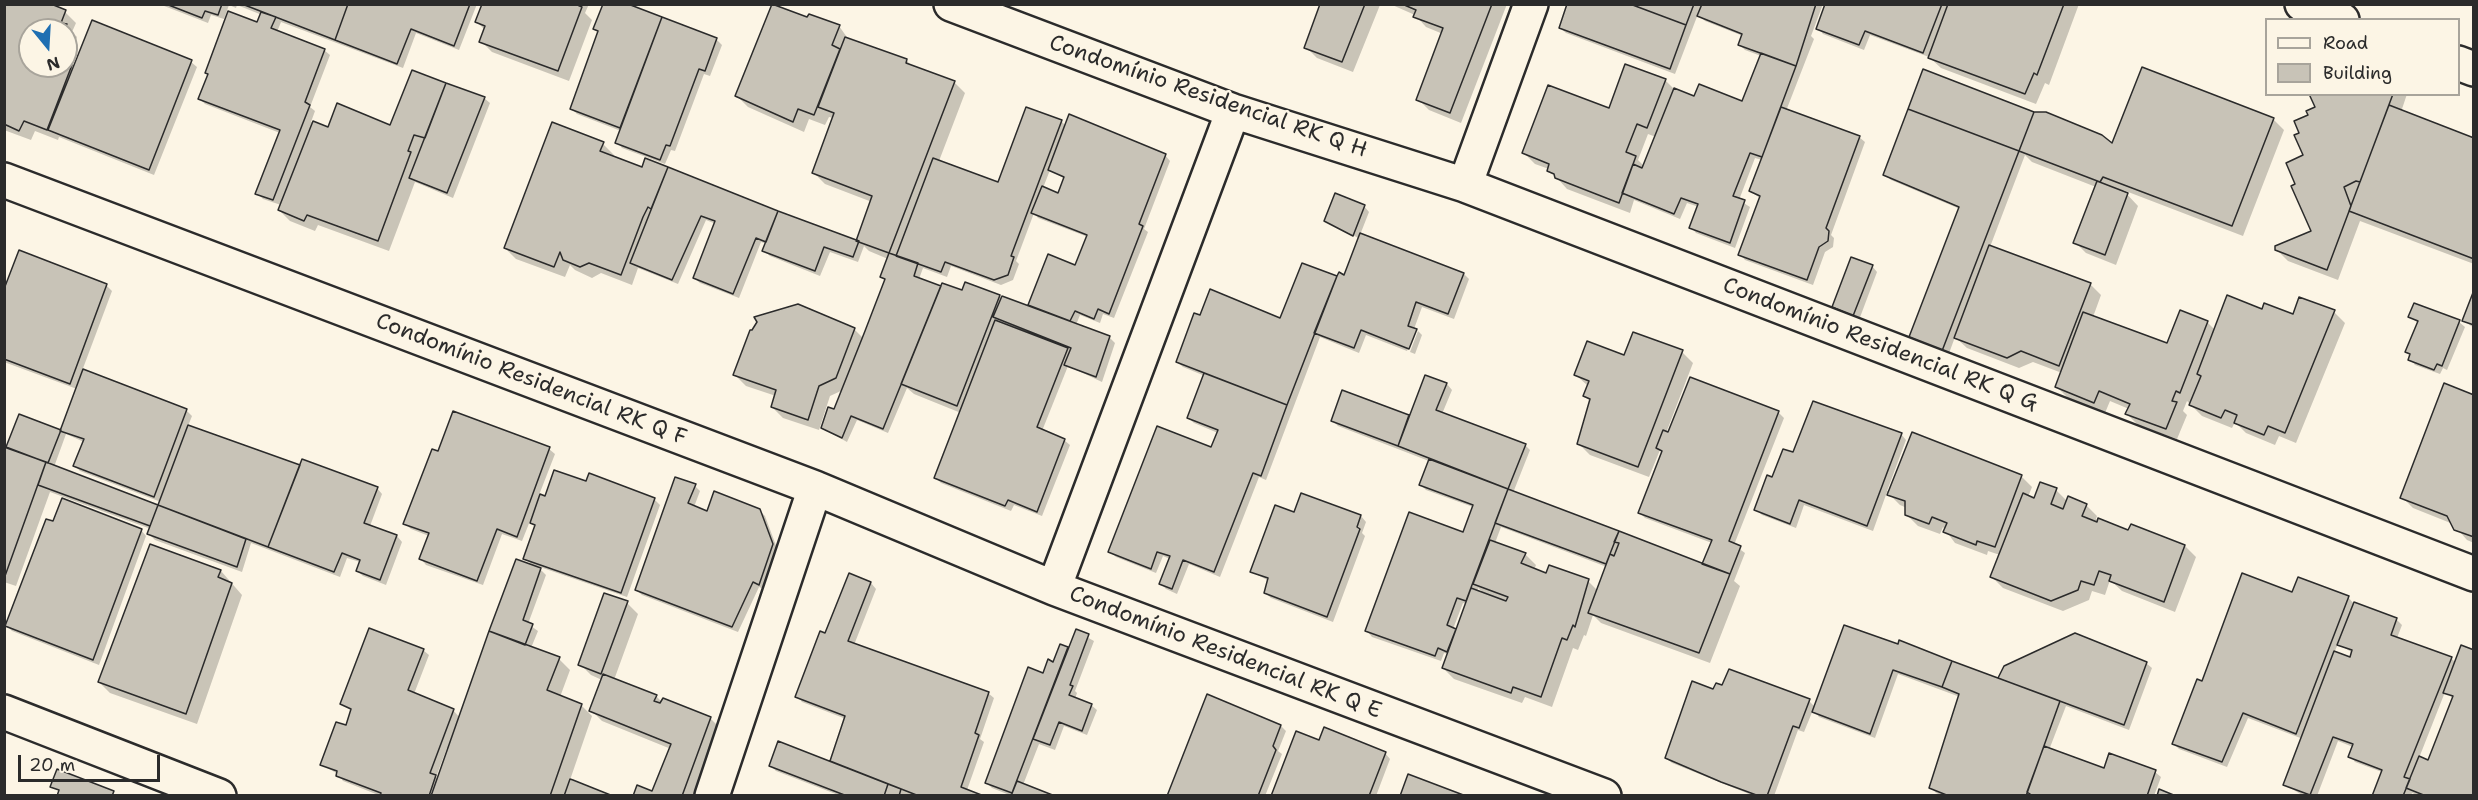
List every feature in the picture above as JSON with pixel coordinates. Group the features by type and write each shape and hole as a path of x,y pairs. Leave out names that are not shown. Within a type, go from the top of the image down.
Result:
{"street":[{"name":"Condomínio Residencial RK Q H","path":"951,4 1233,111 1466,185"},
{"path":"1466,185 1531,4"},
{"path":"2302,4 2337,18"},
{"name":"Condomínio Residencial RK Q E","path":"1233,111 1054,588 1604,795"},
{"name":"Condomínio Residencial RK Q F","path":"4,180 814,488 1054,588"},
{"name":"Condomínio Residencial RK Q G","path":"1466,185 2474,574"},
{"path":"712,795 814,488"},
{"path":"4,712 219,795"}],"building":[{"path":"4,4 51,4 66,10 63,18 18,18 18,78 67,78 47,130 24,121 19,131 4,124"},
{"path":"166,4 222,4 218,15 205,11 202,18"},
{"path":"242,4 348,4 335,40"},
{"path":"348,4 470,4 454,46 411,29 397,64 335,40"},
{"path":"482,4 575,4 582,7 558,71 479,42 485,26 475,22"},
{"path":"603,4 628,4 662,17 620,128 570,109 598,31 593,29"},
{"path":"772,4 807,17 809,14 840,25 832,45 840,49 814,115 798,109 793,122 735,96"},
{"path":"1320,4 1365,4 1342,62 1304,48"},
{"path":"1402,4 1492,4 1450,113 1416,100 1443,28 1413,17 1416,10"},
{"path":"1567,4 1630,4 1686,25 1670,69 1559,28"},
{"path":"1630,4 1694,4 1686,25"},
{"path":"1702,4 1816,4 1796,66 1738,45 1742,34 1697,16"},
{"path":"1825,4 1942,4 1923,53 1865,31 1859,45 1816,29"},
{"path":"1948,4 2064,4 2037,75 2034,73 2025,94 1928,58"},
{"path":"228,11 257,22 261,12 276,17 271,28 325,49 305,102 310,105 273,200 255,194 280,130 198,99"},
{"path":"662,17 717,38 705,71 699,69 670,146 666,145 660,160 615,143"},
{"path":"92,20 192,60 149,170 48,130 69,78 78,78 78,55"},
{"path":"845,37 907,59 906,63 955,81 889,253 856,241 872,196 812,173 834,113 818,107"},
{"path":"1761,53 1796,66 1762,157 1750,153 1733,196 1745,200 1730,243 1689,228 1698,204 1681,198 1674,214 1622,193 1633,164 1642,168 1674,88 1694,96 1699,84 1742,101"},
{"path":"1625,64 1666,79 1647,128 1637,124 1626,152 1636,156 1619,203 1555,178 1554,174 1547,171 1549,164 1522,153 1548,85 1609,108"},
{"path":"2142,67 2274,118 2232,226 2103,177 2100,182 2019,151 2034,112 2046,112 2102,135 2112,143"},
{"path":"1923,69 2034,112 2019,151 1908,109"},
{"path":"412,70 446,83 425,138 414,135 408,151 411,152 378,241 307,215 304,221 278,210 313,121 328,127 337,103 390,125"},
{"path":"446,83 485,97 447,193 409,178"},
{"path":"2310,96 2392,96 2360,182 2356,181 2344,187 2351,206 2327,270 2275,250 2275,246 2311,231 2291,186 2295,184 2286,163 2303,155 2294,135 2299,133 2294,121 2308,115 2306,111 2315,107"},
{"path":"2389,105 2474,138 2474,259 2349,211"},
{"path":"1026,107 1062,120 1011,256 1014,257 1008,275 994,280 945,262 941,272 896,256 933,158 998,182"},
{"path":"1781,107 1860,136 1826,228 1829,231 1828,241 1819,247 1807,280 1738,255 1760,196 1749,191"},
{"path":"1908,109 2019,151 1942,351 1909,337 1959,207 1883,175"},
{"path":"1069,114 1166,154 1139,224 1143,226 1109,314 1098,309 1094,319 1075,311 1070,321 1028,305 1048,254 1075,265 1087,235 1031,213 1042,186 1058,193 1064,177 1048,170"},
{"path":"552,122 604,142 600,151 642,167 645,158 668,167 651,209 648,207 643,217 621,275 589,263 580,267 563,260 560,252 554,267 504,248"},
{"path":"668,167 778,211 766,242 756,238 733,294 693,278 715,221 701,216 672,280 630,263"},
{"path":"2097,181 2128,193 2105,255 2073,243"},
{"path":"1335,193 1365,205 1353,236 1324,221"},
{"path":"778,211 859,241 853,257 824,247 815,271 762,251"},
{"path":"1360,233 1464,273 1448,314 1416,302 1408,326 1417,329 1409,349 1361,330 1354,348 1314,333 1339,272 1344,275"},
{"path":"1989,245 2091,283 2059,366 2021,351 2007,358 1954,338"},
{"path":"19,250 107,284 70,384 4,359 4,289"},
{"path":"889,253 918,263 914,276 941,286 883,429 851,416 842,438 821,428 828,407 834,409 865,331 885,279 880,277"},
{"path":"1851,257 1873,265 1853,316 1832,307"},
{"path":"1302,263 1337,276 1287,405 1176,362 1194,313 1200,315 1210,289 1280,318"},
{"path":"965,282 1000,295 957,406 901,384 942,283 962,290"},
{"path":"2474,290 2474,325 2462,321"},
{"path":"2227,295 2262,309 2264,303 2293,314 2299,297 2335,310 2285,433 2268,426 2264,435 2234,423 2237,415 2225,410 2221,418 2189,405 2201,376 2197,374"},
{"path":"1002,296 1110,336 1096,377 1064,365 1071,348 993,317"},
{"path":"2414,303 2460,320 2442,366 2437,364 2434,370 2408,360 2410,354 2405,352 2418,321 2408,317"},
{"path":"798,304 855,328 836,378 819,386 808,420 771,407 776,390 733,375 750,330 757,322 754,317"},
{"path":"2180,310 2208,321 2180,393 2176,391 2172,401 2177,402 2166,429 2125,414 2130,404 2099,391 2094,403 2055,387 2083,312 2167,343"},
{"path":"995,320 1068,348 1037,427 1065,439 1037,512 1008,500 1005,506 934,478"},
{"path":"1633,332 1683,350 1638,467 1577,444 1590,399 1583,396 1589,381 1574,375 1587,341 1624,355"},
{"path":"83,369 187,409 154,497 73,466 84,439 60,431"},
{"path":"1204,373 1287,405 1261,476 1253,473 1214,572 1183,560 1172,589 1159,584 1170,556 1157,552 1151,569 1108,552 1157,426 1211,447 1218,430 1187,418"},
{"path":"1425,375 1447,383 1436,410 1526,444 1508,489 1398,446"},
{"path":"1690,377 1779,411 1729,541 1741,546 1730,574 1702,564 1712,540 1638,513 1662,451 1656,448 1663,430 1668,432"},
{"path":"2444,383 2474,395 2474,537 2454,530 2447,516 2400,498"},
{"path":"1342,390 1409,415 1398,446 1331,421"},
{"path":"1813,401 1902,433 1867,526 1799,500 1790,524 1754,510 1767,475 1772,477 1783,449 1793,452"},
{"path":"453,411 550,447 517,537 497,529 477,581 419,559 429,533 403,524 432,449 438,451"},
{"path":"19,414 61,430 48,463 6,447"},
{"path":"188,425 300,465 268,547 158,505"},
{"path":"1912,432 2022,475 1995,547 1977,541 1976,545 1943,532 1947,523 1932,517 1929,524 1905,515 1905,501 1887,495"},
{"path":"4,447 46,462 5,576 4,576"},
{"path":"302,459 378,487 364,523 397,535 380,580 356,571 360,560 342,553 334,572 268,547"},
{"path":"1429,459 1508,489 1466,601 1457,598 1447,625 1456,629 1447,652 1438,648 1435,656 1365,631 1409,512 1463,532 1473,505 1419,485"},
{"path":"46,462 158,505 150,526 38,485"},
{"path":"554,470 586,481 589,473 655,498 621,593 523,559 535,525 530,523 540,494 545,496"},
{"path":"675,477 696,484 688,503 707,511 714,491 760,509 773,544 759,585 753,582 732,627 635,590"},
{"path":"2040,482 2057,488 2051,504 2063,509 2068,496 2087,504 2082,516 2097,522 2098,518 2128,530 2131,524 2185,545 2164,602 2109,581 2111,575 2099,571 2094,585 2081,581 2078,590 2051,601 1990,577 2023,493 2034,498"},
{"path":"1508,489 1619,531 1606,564 1495,523"},
{"path":"1301,493 1361,515 1357,527 1360,529 1327,617 1264,593 1268,578 1250,572 1275,505 1294,512"},
{"path":"62,498 142,529 93,660 5,626 46,519 53,521"},
{"path":"158,505 246,539 237,567 147,534"},
{"path":"1619,531 1730,574 1699,653 1588,613 1610,554 1614,556 1619,543 1614,542"},
{"path":"1490,540 1526,553 1521,563 1546,573 1549,565 1589,579 1575,627 1573,625 1567,640 1562,638 1541,697 1513,687 1511,693 1442,668 1471,588 1506,601 1508,597 1473,584"},
{"path":"150,544 221,570 218,577 232,583 186,714 98,682"},
{"path":"516,559 541,568 523,620 533,624 525,645 489,631"},
{"path":"849,573 871,582 848,641 989,692 975,733 979,735 961,787 984,796 919,796 830,761 845,716 795,697 820,631 825,633"},
{"path":"2242,573 2292,592 2298,577 2349,596 2296,734 2243,713 2222,762 2172,744 2197,679 2202,681"},
{"path":"604,593 628,601 601,674 578,665"},
{"path":"2354,602 2397,618 2391,635 2452,657 2404,777 2410,779 2403,796 2372,796 2382,770 2348,757 2353,744 2333,737 2310,795 2283,785 2334,651 2350,657 2352,650 2337,645"},
{"path":"1844,625 1898,644 1899,640 1952,661 1942,687 1893,670 1870,734 1812,712"},
{"path":"369,628 424,649 408,690 454,709 430,773 436,775 429,796 380,796 381,793 336,776 337,771 320,765 336,722 346,725 351,709 340,704"},
{"path":"1076,629 1089,634 1070,685 1073,686 1069,695 1092,704 1082,731 1059,722 1050,745 1033,739"},
{"path":"489,631 560,657 547,690 582,704 550,796 431,796"},
{"path":"2075,633 2147,662 2124,725 1998,678 2004,666"},
{"path":"1060,644 1068,647 1012,793 985,783 1028,667 1043,673 1048,659 1053,662"},
{"path":"2461,645 2474,650 2474,796 2426,796 2406,788 2419,756 2428,760 2453,696 2443,693"},
{"path":"1952,661 2060,701 2026,796 1949,796 1929,788 1959,694 1942,687"},
{"path":"1729,669 1810,699 1799,728 1793,726 1767,796 1759,796 1721,782 1665,758 1692,681 1713,689 1716,683 1722,685"},
{"path":"603,674 657,695 654,701 660,703 663,698 711,717 682,796 633,796 637,785 652,791 671,744 589,711"},
{"path":"1207,694 1281,725 1273,746 1276,750 1258,796 1167,796"},
{"path":"1324,727 1386,752 1369,796 1271,796 1296,731 1319,740"},
{"path":"778,741 888,784 884,796 847,796 769,766"},
{"path":"2044,746 2104,768 2109,753 2156,770 2147,796 2033,796 2027,792"},
{"path":"57,769 114,791 112,796 57,796 59,790 50,787"},
{"path":"1408,774 1466,796 1400,796"},
{"path":"570,779 573,780 613,796 564,796"},
{"path":"1017,781 1055,796 1011,796"},
{"path":"888,784 901,789 899,796 884,796"},
{"path":"2159,789 2176,796 2157,796"}]}
